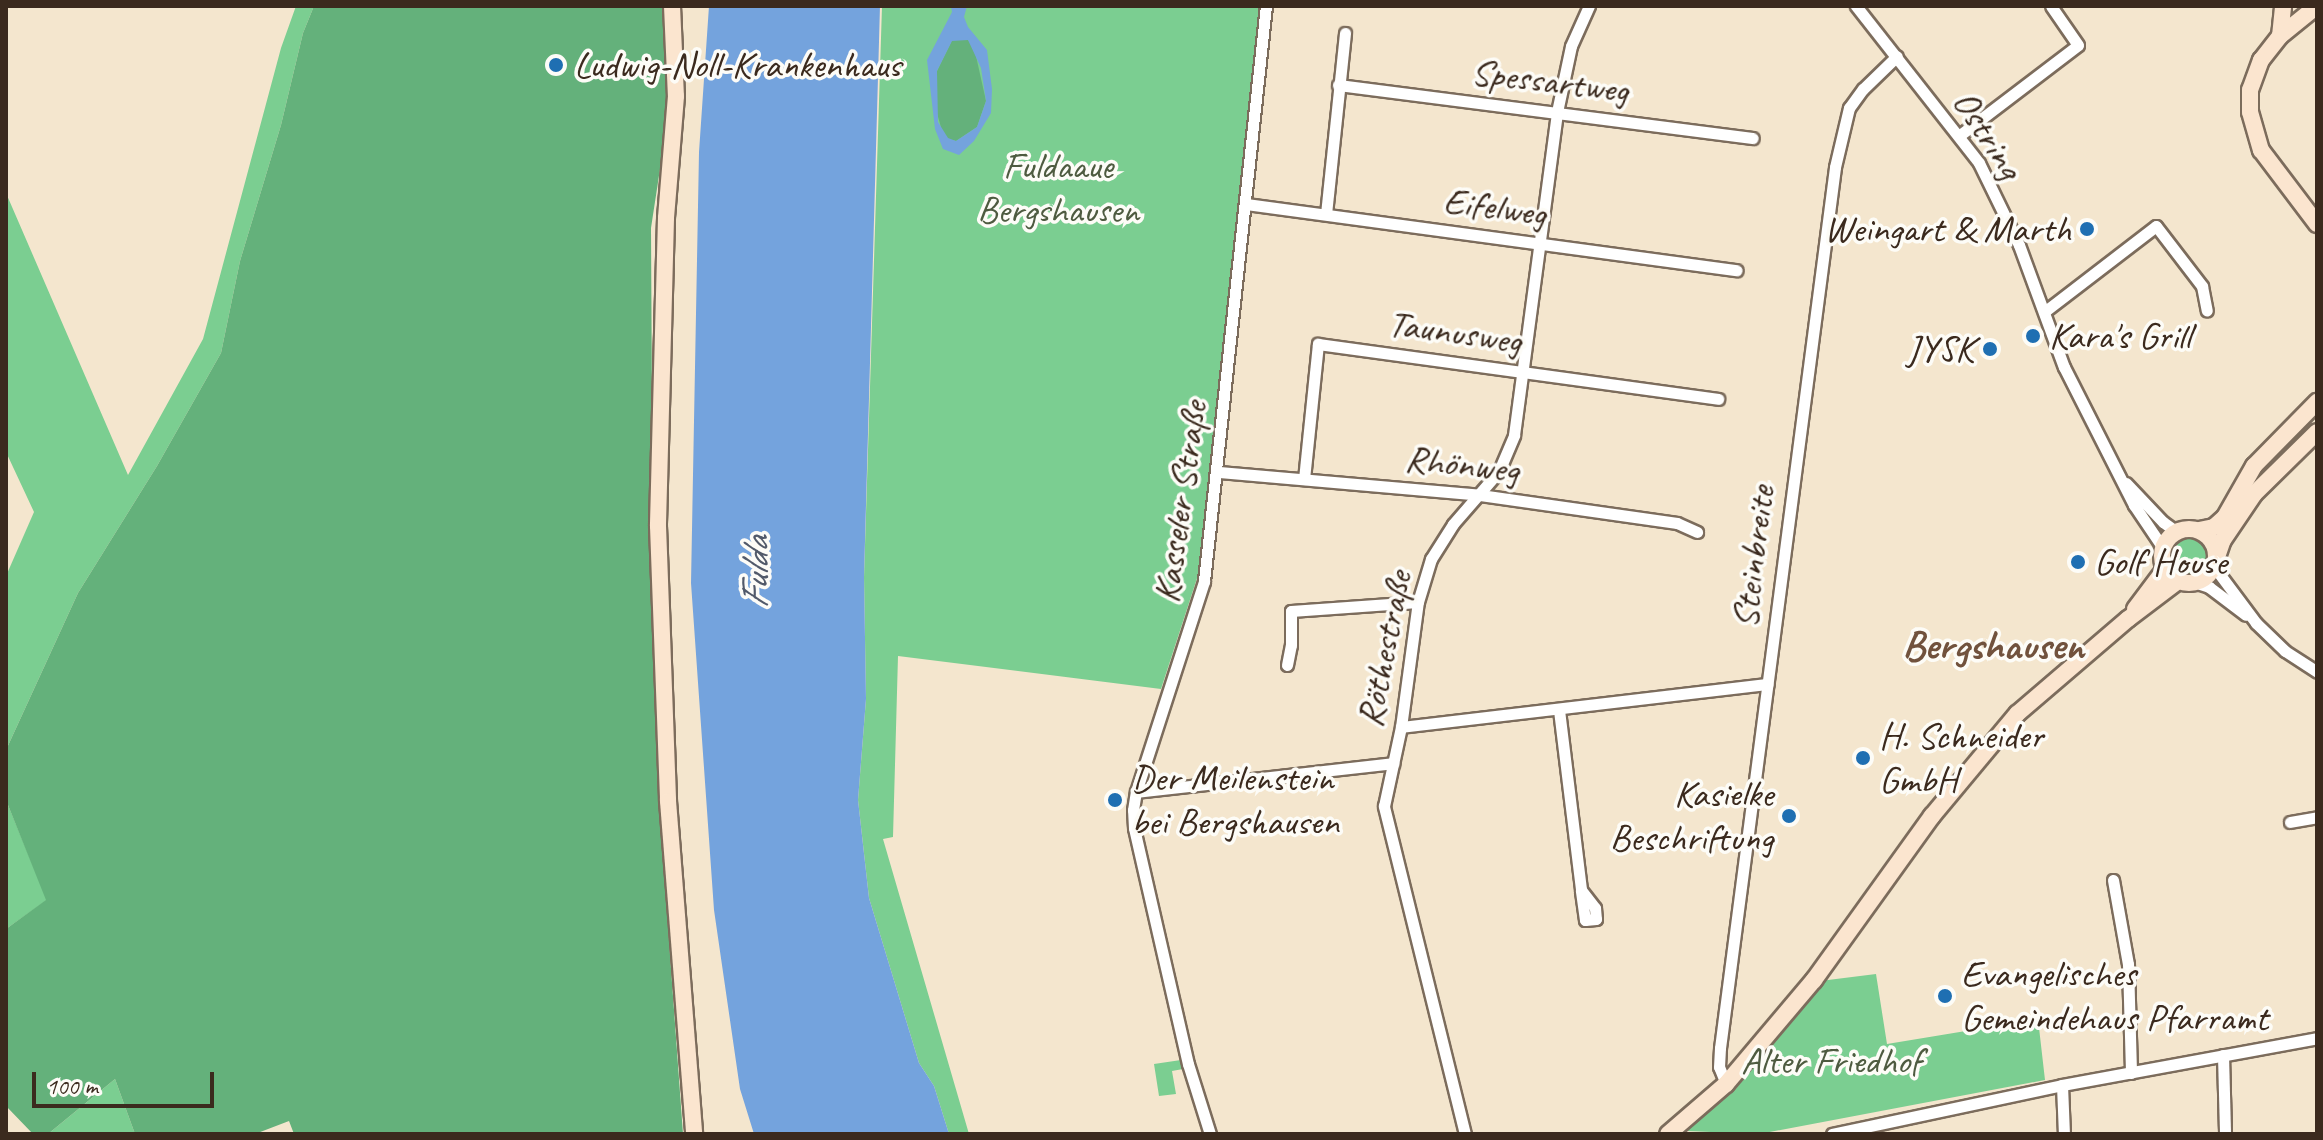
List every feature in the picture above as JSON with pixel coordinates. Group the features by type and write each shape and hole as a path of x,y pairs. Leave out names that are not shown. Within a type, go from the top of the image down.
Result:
{"street":[{"path":"672,6 676,96 666,218 658,526 668,801 694,1134"},
{"name":"Kasseler Straße","path":"1210,1134 1188,1064 1134,828 1136,792 1200,599 1219,472 1246,204 1247,156 1266,6"},
{"name":"Röthestraße","path":"1465,1134 1384,806 1401,727 1418,602 1431,559 1453,524 1499,471 1514,435 1557,112 1571,46 1589,6"},
{"name":"Ostring","path":"1856,6 1979,163 2019,245 2064,367 2126,483 2134,505 2163,548"},
{"path":"1960,135 2078,45 2051,6"},
{"path":"2280,36 2283,6"},
{"path":"2317,6 2280,36 2261,60 2255,76 2250,112 2261,150 2317,224"},
{"path":"1326,214 1345,33"},
{"name":"Steinbreite","path":"1726,1084 1719,1067 1720,1048 1841,134 1856,98 1897,56"},
{"name":"Spessartweg","path":"1338,85 1753,138"},
{"name":"Eifelweg","path":"1246,204 1737,270"},
{"path":"2044,312 2156,226 2202,286 2207,311"},
{"name":"Taunusweg","path":"1304,479 1318,344 1718,399"},
{"path":"2317,402 2254,466 2225,517 2214,527 2177,532 2163,548 2165,569 2178,581 2209,587 2256,623 2285,651 2317,672"},
{"path":"2197,583 2216,562 2223,540 2254,494 2317,432"},
{"name":"Rhönweg","path":"1219,472 1480,495 1677,523 1697,532"},
{"name":"Ostring","path":"2126,483 2163,522 2177,532"},
{"path":"2199,530 2212,541 2216,562 2256,623"},
{"path":"2128,619 2165,569"},
{"path":"1670,1134 1726,1084 1828,962 1932,816 2017,714 2128,619 2178,581"},
{"path":"1287,665 1291,645 1291,611 1418,602"},
{"path":"1401,727 1767,684"},
{"path":"1559,710 1581,890"},
{"path":"1136,792 1393,763"},
{"path":"2290,822 2317,817"},
{"path":"2113,880 2128,964 2131,1073"},
{"path":"1832,1134 1906,1128 2062,1085 2317,1038"},
{"path":"2223,1055 2225,1134"},
{"path":"2062,1085 2064,1134"}],"green space":[{"path":"296,6 314,6 303,33 281,125 240,261 221,353 157,466 78,593 6,750 6,576 34,512 6,452 6,193 128,475 203,339 281,48"},
{"path":"314,6 664,6 671,97 651,228 653,581 658,789 683,1134 294,1134 289,1121 255,1134 135,1134 115,1079 48,1134 33,1134 6,1106 6,929 46,900 6,800 6,750 78,593 157,466 221,353 240,261 281,125 303,33"},
{"name":"Fuldaaue Bergshausen","path":"882,6 1261,6 1201,566 1161,689 898,656 893,837 883,839 969,1134 949,1134 934,1086 919,1063 869,898 858,800 866,699 864,577"},
{"path":"952,40 968,40 974,47 986,101 977,127 956,141 948,139 942,131 935,106 937,71"},
{"path":"2189,537 2202,543 2208,556 2202,569 2189,575 2176,569 2170,556 2176,543"},
{"path":"6,800 47,900 6,929"},
{"name":"Alter Friedhof","path":"1876,974 1887,1044 2038,1019 2045,1080 1759,1134 1687,1131 1747,1074 1820,981"},
{"path":"1181,1060 1183,1069 1172,1071 1176,1094 1159,1096 1154,1064"},
{"path":"115,1079 135,1134 48,1134"}],"water":[{"name":"Fulda","path":"709,6 880,6 864,577 866,699 858,800 869,898 919,1063 934,1086 949,1134 754,1134 740,1089 714,910 691,583 699,152"},
{"path":"951,6 967,6 964,17 968,27 987,50 992,89 991,113 974,141 959,155 943,149 935,129 927,60 952,12","holes":["968,40 981,68 986,101 977,127 956,141 948,138 938,122 937,71 952,41"]}],"place":[{"name":"Ludwig-Noll-Krankenhaus","path":"556,65"},
{"name":"Weingart & Marth","path":"2087,229"},
{"name":"Kara's Grill","path":"2033,336"},
{"name":"JYSK","path":"1990,349"},
{"name":"Golf House","path":"2078,562"},
{"name":"H. Schneider GmbH","path":"1863,758"},
{"name":"Der Meilenstein bei Bergshausen","path":"1115,800"},
{"name":"Kasielke Beschriftung","path":"1789,816"},
{"name":"Evangelisches Gemeindehaus Pfarramt","path":"1945,996"}],"district":[{"name":"Bergshausen","path":"1993,646"}]}
